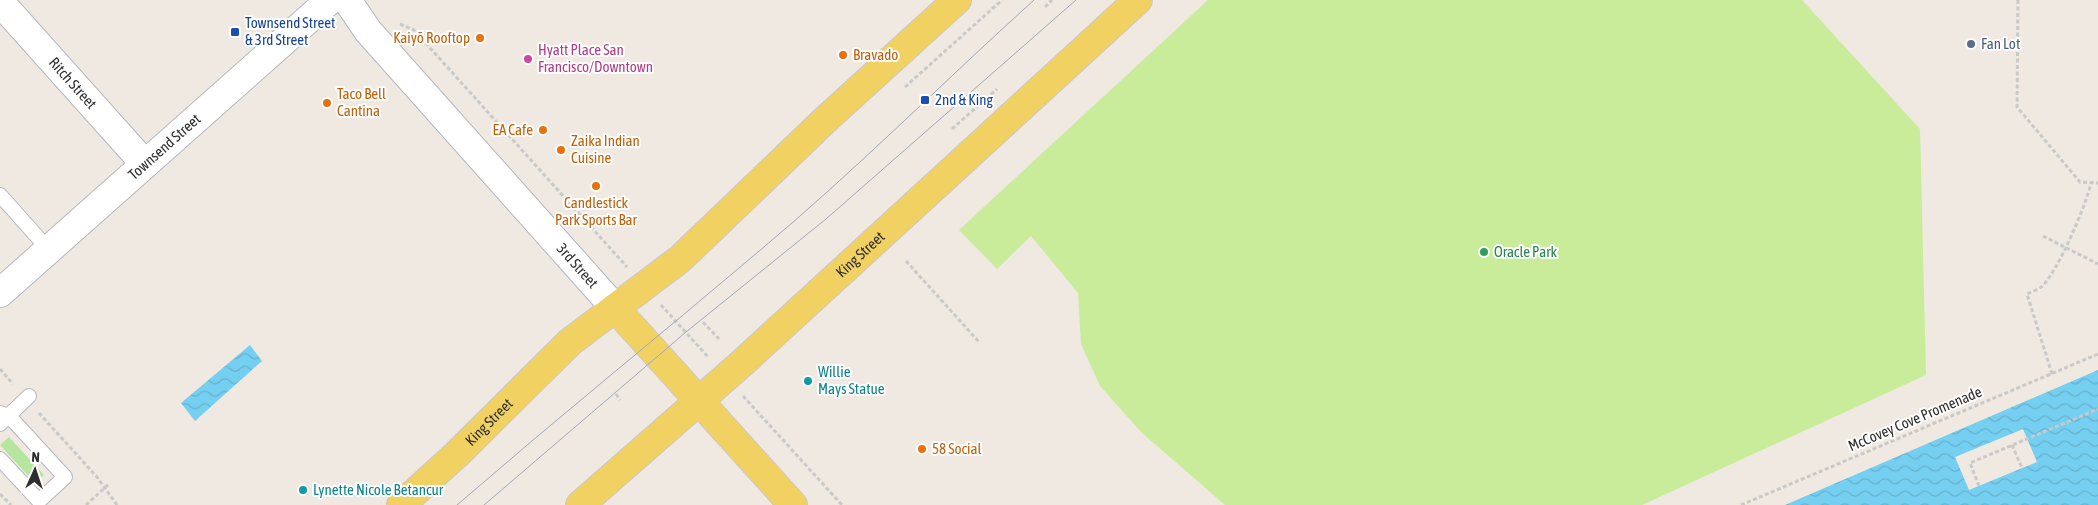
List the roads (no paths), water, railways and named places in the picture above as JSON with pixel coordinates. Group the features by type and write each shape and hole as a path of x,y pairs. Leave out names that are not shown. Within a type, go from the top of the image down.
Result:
{"main road":[{"name":"King Street","path":"401,505 457,454 570,342 680,259 824,121 957,0"},
{"name":"King Street","path":"580,505 726,376 1138,0"},
{"name":"3rd Street","path":"615,308 793,505"}],"street":[{"name":"Townsend Street","path":"0,293 330,0"},
{"name":"3rd Street","path":"346,0 368,31 615,308"},
{"name":"Ritch Street","path":"0,2 145,164"}],"lane":[{"path":"0,195 49,250"},
{"path":"0,459 40,501 65,477 3,417 28,398"}],"water":[{"path":"250,345 262,361 195,421 181,403"},
{"path":"2098,370 2098,505 1785,505"}],"tram line":[{"path":"457,505 794,222 1034,0"},
{"path":"484,505 686,332 826,219 1076,0"}],"place":[{"name":"Townsend Street & 3rd Street","path":"235,32"},
{"name":"Kaiyō Rooftop","path":"480,38"},
{"name":"Fan Lot","path":"1971,44"},
{"name":"Bravado","path":"843,55"},
{"name":"Hyatt Place San Francisco/Downtown","path":"528,59"},
{"name":"2nd & King","path":"925,100"},
{"name":"Taco Bell Cantina","path":"327,103"},
{"name":"EA Cafe","path":"543,130"},
{"name":"Zaika Indian Cuisine","path":"561,150"},
{"name":"Candlestick Park Sports Bar","path":"596,186"},
{"name":"Oracle Park","path":"1484,252"},
{"name":"Willie Mays Statue","path":"808,381"},
{"name":"58 Social","path":"922,449"},
{"name":"Lynette Nicole Betancur","path":"303,490"}]}
